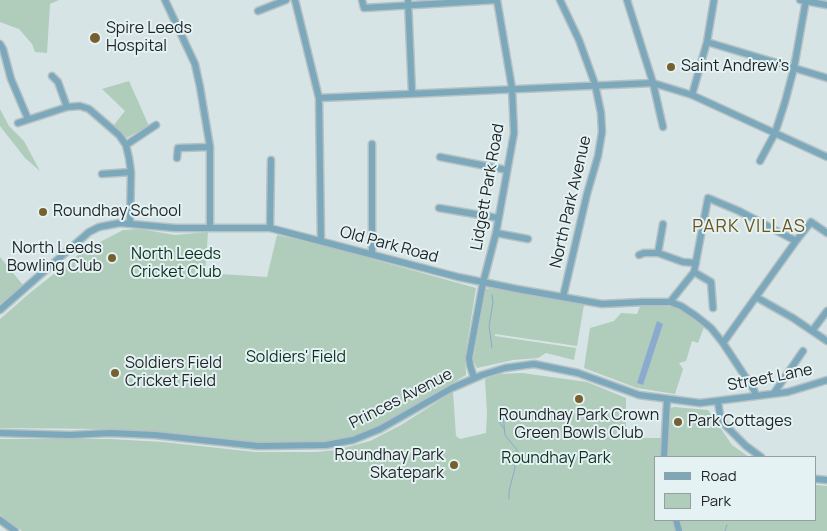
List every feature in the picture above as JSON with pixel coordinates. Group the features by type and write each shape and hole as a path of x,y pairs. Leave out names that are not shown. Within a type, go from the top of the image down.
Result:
{"street":[{"path":"165,0 194,64 210,147 210,227"},
{"path":"258,11 286,0"},
{"path":"295,0 319,98 321,241"},
{"path":"362,0 364,8 408,2 497,0"},
{"name":"Lidgett Park Road","path":"474,378 469,358 496,233 514,123 512,88 497,0"},
{"name":"North Park Avenue","path":"560,0 579,40 595,84 601,113 602,132 598,156 587,194 563,297"},
{"path":"627,0 653,83 663,127"},
{"path":"692,95 707,42 714,0"},
{"path":"760,161 775,133 794,68 804,0 827,5"},
{"path":"408,2 412,94"},
{"path":"707,42 827,78"},
{"path":"0,44 8,71 28,119"},
{"path":"1,73 8,71"},
{"path":"52,76 58,82 67,106"},
{"path":"319,98 595,84 653,83 692,95 827,157"},
{"path":"18,123 67,106 80,106 89,109 119,135 126,144 131,172 130,224"},
{"path":"126,144 156,125"},
{"path":"372,144 372,254"},
{"path":"178,158 178,148 210,147"},
{"path":"440,157 507,170"},
{"path":"270,228 271,160"},
{"path":"102,174 131,172"},
{"path":"670,302 694,272 708,198 796,241"},
{"path":"439,208 498,218"},
{"path":"723,343 811,222 827,233"},
{"name":"Old Park Road","path":"0,310 89,232 99,228 116,223 175,228 270,228 484,282 563,297 602,304 670,302 681,306 710,328 723,343 756,396"},
{"path":"658,253 663,224"},
{"path":"496,233 528,239"},
{"path":"639,255 658,253 690,264 696,264"},
{"path":"694,272 711,282 713,308"},
{"path":"756,297 827,341"},
{"path":"812,331 827,311"},
{"path":"774,394 803,352"},
{"name":"Princes Avenue","path":"0,433 60,435 110,433 155,435 258,446 326,445 353,440 380,428 474,378 505,368 534,364 578,373 640,395 700,403 718,402"},
{"name":"Street Lane","path":"718,402 788,392 827,380"},
{"path":"664,456 667,400"},
{"path":"718,402 724,424 746,446 760,456"},
{"path":"0,520 14,531"}],"green space":[{"path":"0,0 59,0 50,4 47,53 35,52 32,44 19,29 0,22"},
{"path":"129,81 149,126 126,138 114,125 125,111 102,89"},
{"path":"0,109 9,126 24,141 40,171 25,158 0,126"},
{"name":"Soldiers' Field","path":"140,229 175,235 208,232 205,273 267,277 277,235 318,244 476,288 465,356 466,375 377,427 348,438 322,442 286,444 107,429 0,428 0,319 83,251 123,230"},
{"path":"0,257 23,285 0,304"},
{"path":"490,288 584,305 577,346 495,334 495,336 576,348 574,360 546,353 538,358 513,360 477,368 473,361 486,289"},
{"path":"640,306 678,308 704,327 698,343 692,341 686,361 679,363 683,369 675,394 637,388 584,368 590,328 614,321 621,313 637,314"},
{"name":"Roundhay Park","path":"522,373 587,382 626,398 626,438 669,438 671,408 708,410 732,445 748,456 654,456 654,521 817,521 817,485 827,486 827,531 22,531 0,515 0,439 110,439 163,442 255,452 316,452 336,450 370,441 401,425 453,392 456,436 460,439 486,433 485,379 500,374"}],"water":[{"path":"657,321 663,324 643,385 637,383"}],"waterway":[{"path":"492,295 493,302 489,326 492,348"},
{"path":"503,415 505,435 517,450 513,458 515,468 509,491 509,499"},
{"path":"500,416 500,423 504,429"},
{"path":"725,531 727,525"}],"place":[{"name":"Spire Leeds Hospital","path":"95,38"},
{"name":"Saint Andrew's","path":"671,67"},
{"name":"Roundhay School","path":"43,212"},
{"name":"North Leeds Bowling Club","path":"112,258"},
{"name":"Soldiers Field Cricket Field","path":"115,373"},
{"name":"Roundhay Park Crown Green Bowls Club","path":"579,399"},
{"name":"Park Cottages","path":"678,422"},
{"name":"Roundhay Park Skatepark","path":"454,465"}],"district":[{"name":"PARK VILLAS","path":"749,227"}],"park label":[{"name":"North Leeds Cricket Club","path":"176,264"}]}
